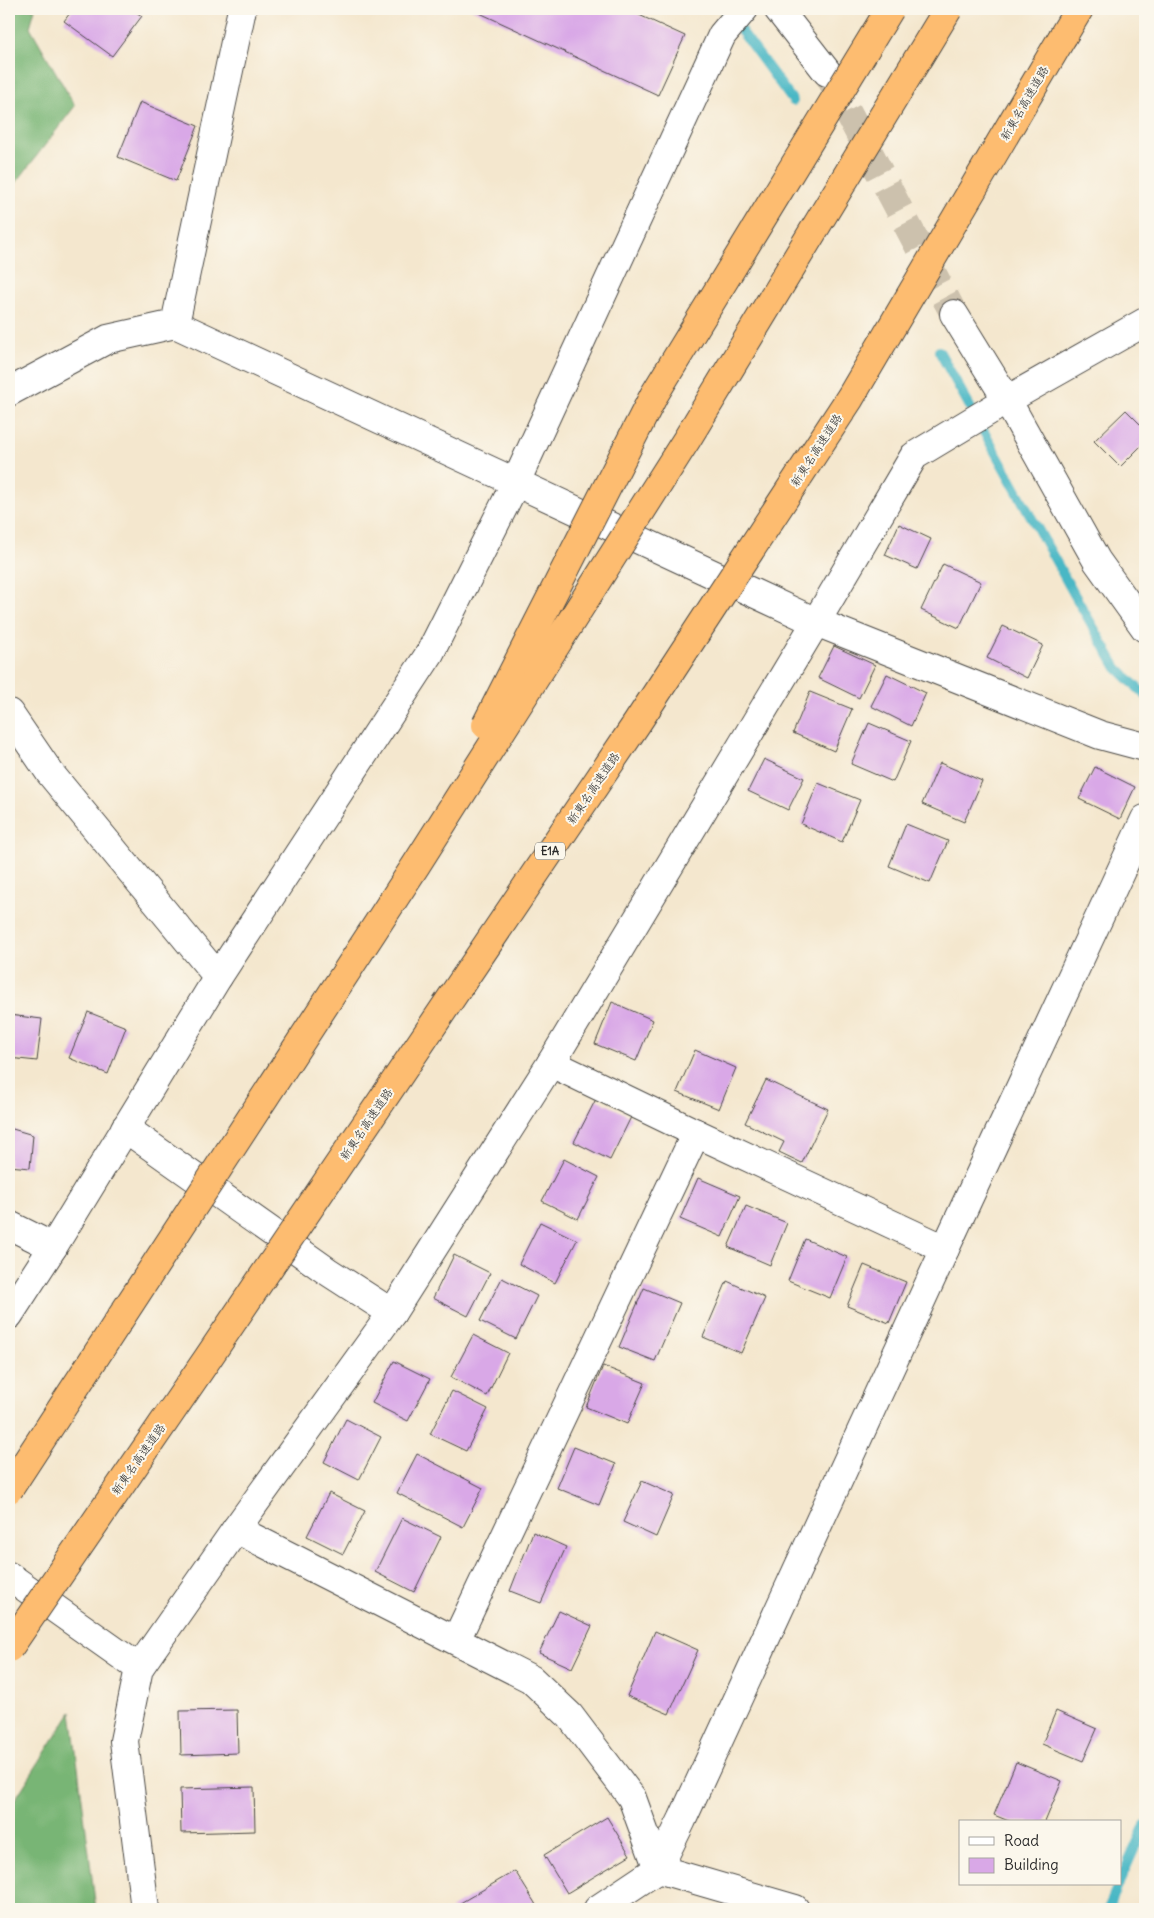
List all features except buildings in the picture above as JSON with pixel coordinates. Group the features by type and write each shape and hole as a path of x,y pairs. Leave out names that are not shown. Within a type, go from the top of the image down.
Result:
{"highway":[{"path":"416,865 654,395 890,9"},
{"path":"9,1489 416,865 688,440 948,9"},
{"name":"新東名高速道路","path":"9,1648 225,1333 631,731 850,398 1079,9"}],"street":[{"path":"175,324 242,9"},
{"path":"9,1315 53,1247 218,976 430,653 516,482 722,36 744,9"},
{"path":"778,9 827,72"},
{"path":"954,314 1007,400 1097,561 1145,628"},
{"path":"145,1909 124,1740 139,1668 236,1529 392,1313 551,1063 914,456 1007,400 1145,322"},
{"path":"9,392 108,339 175,324 816,622 1100,735 1145,747"},
{"path":"9,713 50,773 218,976"},
{"path":"598,1909 658,1869 1145,819"},
{"path":"551,1063 945,1249"},
{"path":"125,1128 327,1271 392,1313"},
{"path":"456,1640 696,1133"},
{"path":"9,1225 53,1247"},
{"path":"236,1529 531,1679 570,1716 632,1798 658,1869"},
{"path":"9,1576 139,1668"},
{"path":"658,1869 795,1909"}],"green space":[{"path":"9,9 35,9 30,27 75,106 9,192"},
{"path":"71,1712 96,1909 9,1909 9,1809"}],"waterway":[{"path":"725,9 793,101"},
{"path":"939,351 1117,668 1145,695"},
{"path":"1122,1877 1145,1825"},
{"path":"1108,1909 1118,1886"}],"tunnel":[{"path":"828,74 954,314"}]}
